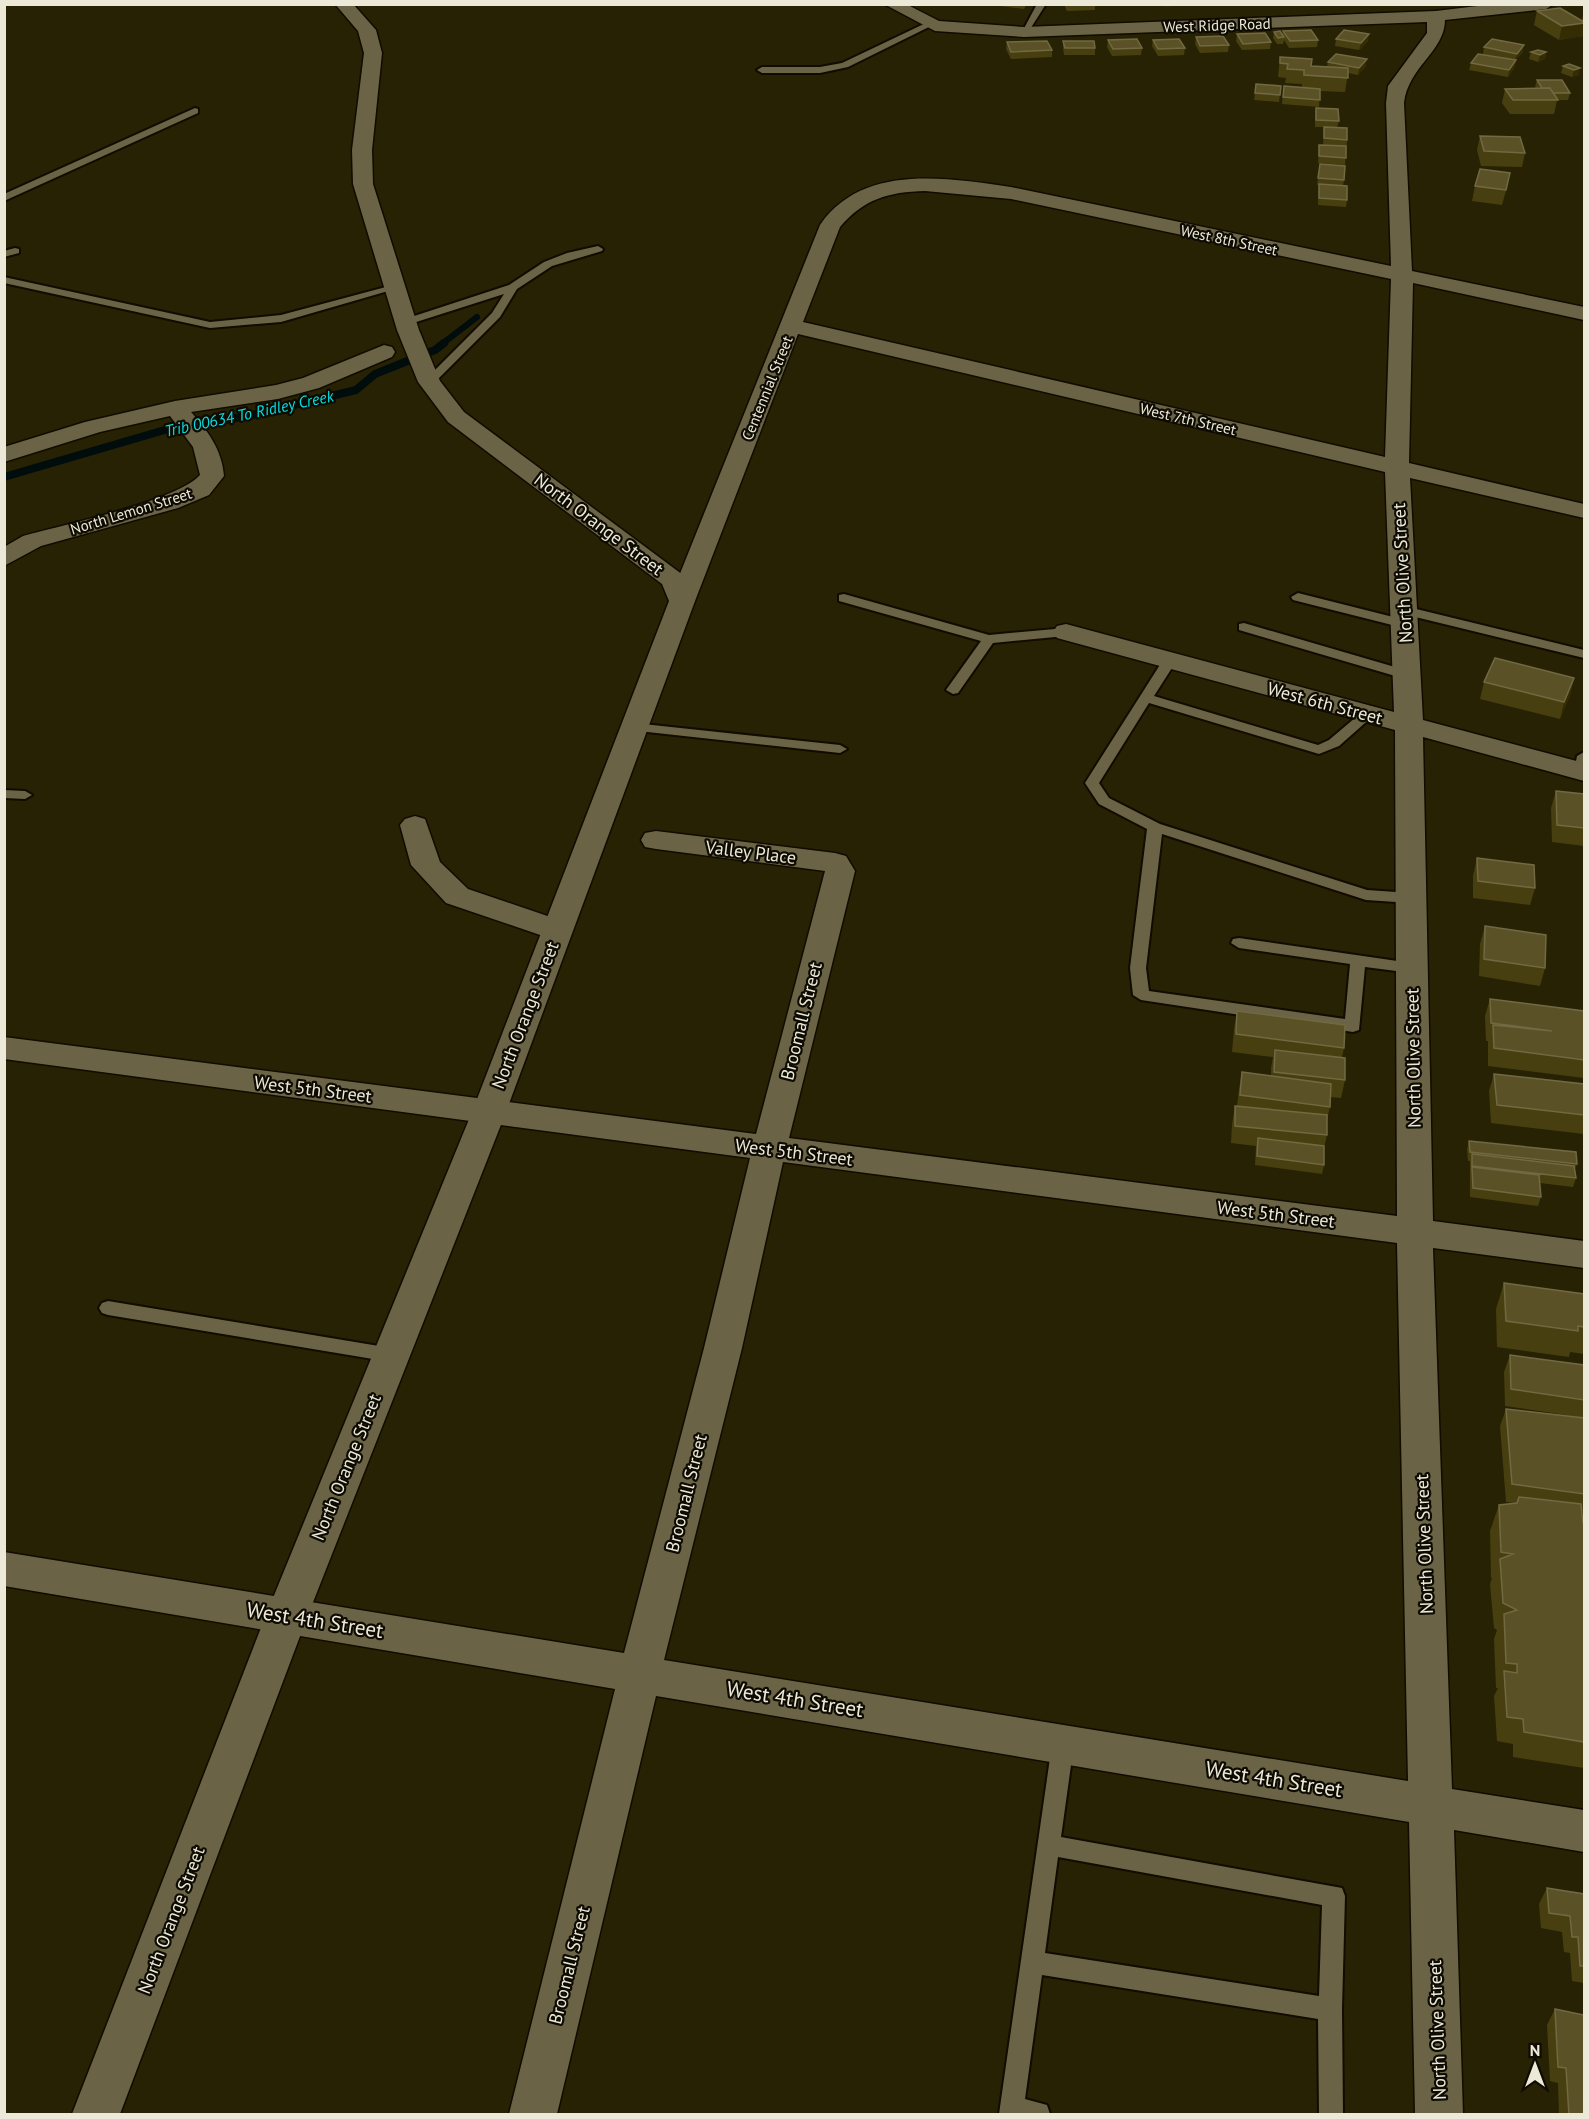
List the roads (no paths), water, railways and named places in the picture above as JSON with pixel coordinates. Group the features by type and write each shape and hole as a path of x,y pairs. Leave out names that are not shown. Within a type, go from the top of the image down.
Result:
{"street":[{"name":"North Orange Street","path":"96,2115 287,1615 489,1112 682,601 674,580 456,417 429,382 406,322 397,287 363,184 362,150 373,53 367,30 343,4"},
{"name":"West Ridge Road","path":"892,4 931,24 970,30 1024,32 1436,16 1546,4"},
{"name":"North Olive Street","path":"1436,16 1436,33 1397,86 1385,244 1402,276 1397,467 1409,726 1415,1233 1439,2115"},
{"name":"West 8th Street","path":"872,192 912,185 966,187 1011,193 1584,313"},
{"name":"Centennial Street","path":"682,601 830,225 847,206 872,192"},
{"path":"1306,256 1347,254 1385,244"},
{"name":"West 7th Street","path":"792,326 1584,511"},
{"path":"4,455 93,427 180,414 278,392 311,383 384,352"},
{"name":"North Lemon Street","path":"4,558 32,541 169,502 201,490 212,476 213,462 200,438 180,414"},
{"name":"West 6th Street","path":"1066,632 1409,726 1583,766"},
{"path":"415,825 426,865 457,896 557,930"},
{"name":"Valley Place","path":"656,840 835,863 840,871"},
{"name":"Broomall Street","path":"533,2115 640,1673 723,1348 769,1148 840,871"},
{"name":"West 5th Street","path":"4,1048 1584,1254"},
{"name":"West 4th Street","path":"4,1569 1584,1831"}],"lane":[{"path":"1024,32 1042,4"},
{"path":"762,70 820,70 845,65 931,24"},
{"path":"4,198 195,111"},
{"path":"406,322 513,287 548,264 571,255 598,249"},
{"path":"4,280 210,325 244,326 268,322 397,287"},
{"path":"429,382 496,315 513,287"},
{"path":"1298,597 1584,654"},
{"path":"844,598 988,639 1066,632"},
{"path":"1244,627 1407,675"},
{"path":"953,690 988,639"},
{"path":"1170,660 1092,783 1104,801 1155,827 1366,895 1411,898"},
{"path":"1146,698 1319,750 1334,743 1367,715"},
{"path":"634,727 840,749"},
{"path":"4,794 25,795"},
{"path":"1155,827 1138,968 1141,995 1353,1026 1358,960"},
{"path":"1239,943 1412,968"},
{"path":"108,1308 391,1356"},
{"path":"1038,2115 1012,2111 1063,1743"},
{"path":"1048,1845 1334,1896 1330,2009 1331,2115"},
{"path":"1033,1962 1330,2009"}],"waterway":[{"name":"Trib 00634 To Ridley Creek","path":"442,344 477,317"},
{"name":"Trib 00634 To Ridley Creek","path":"4,477 168,429 248,416 356,390 375,374 435,350 444,343"}]}
